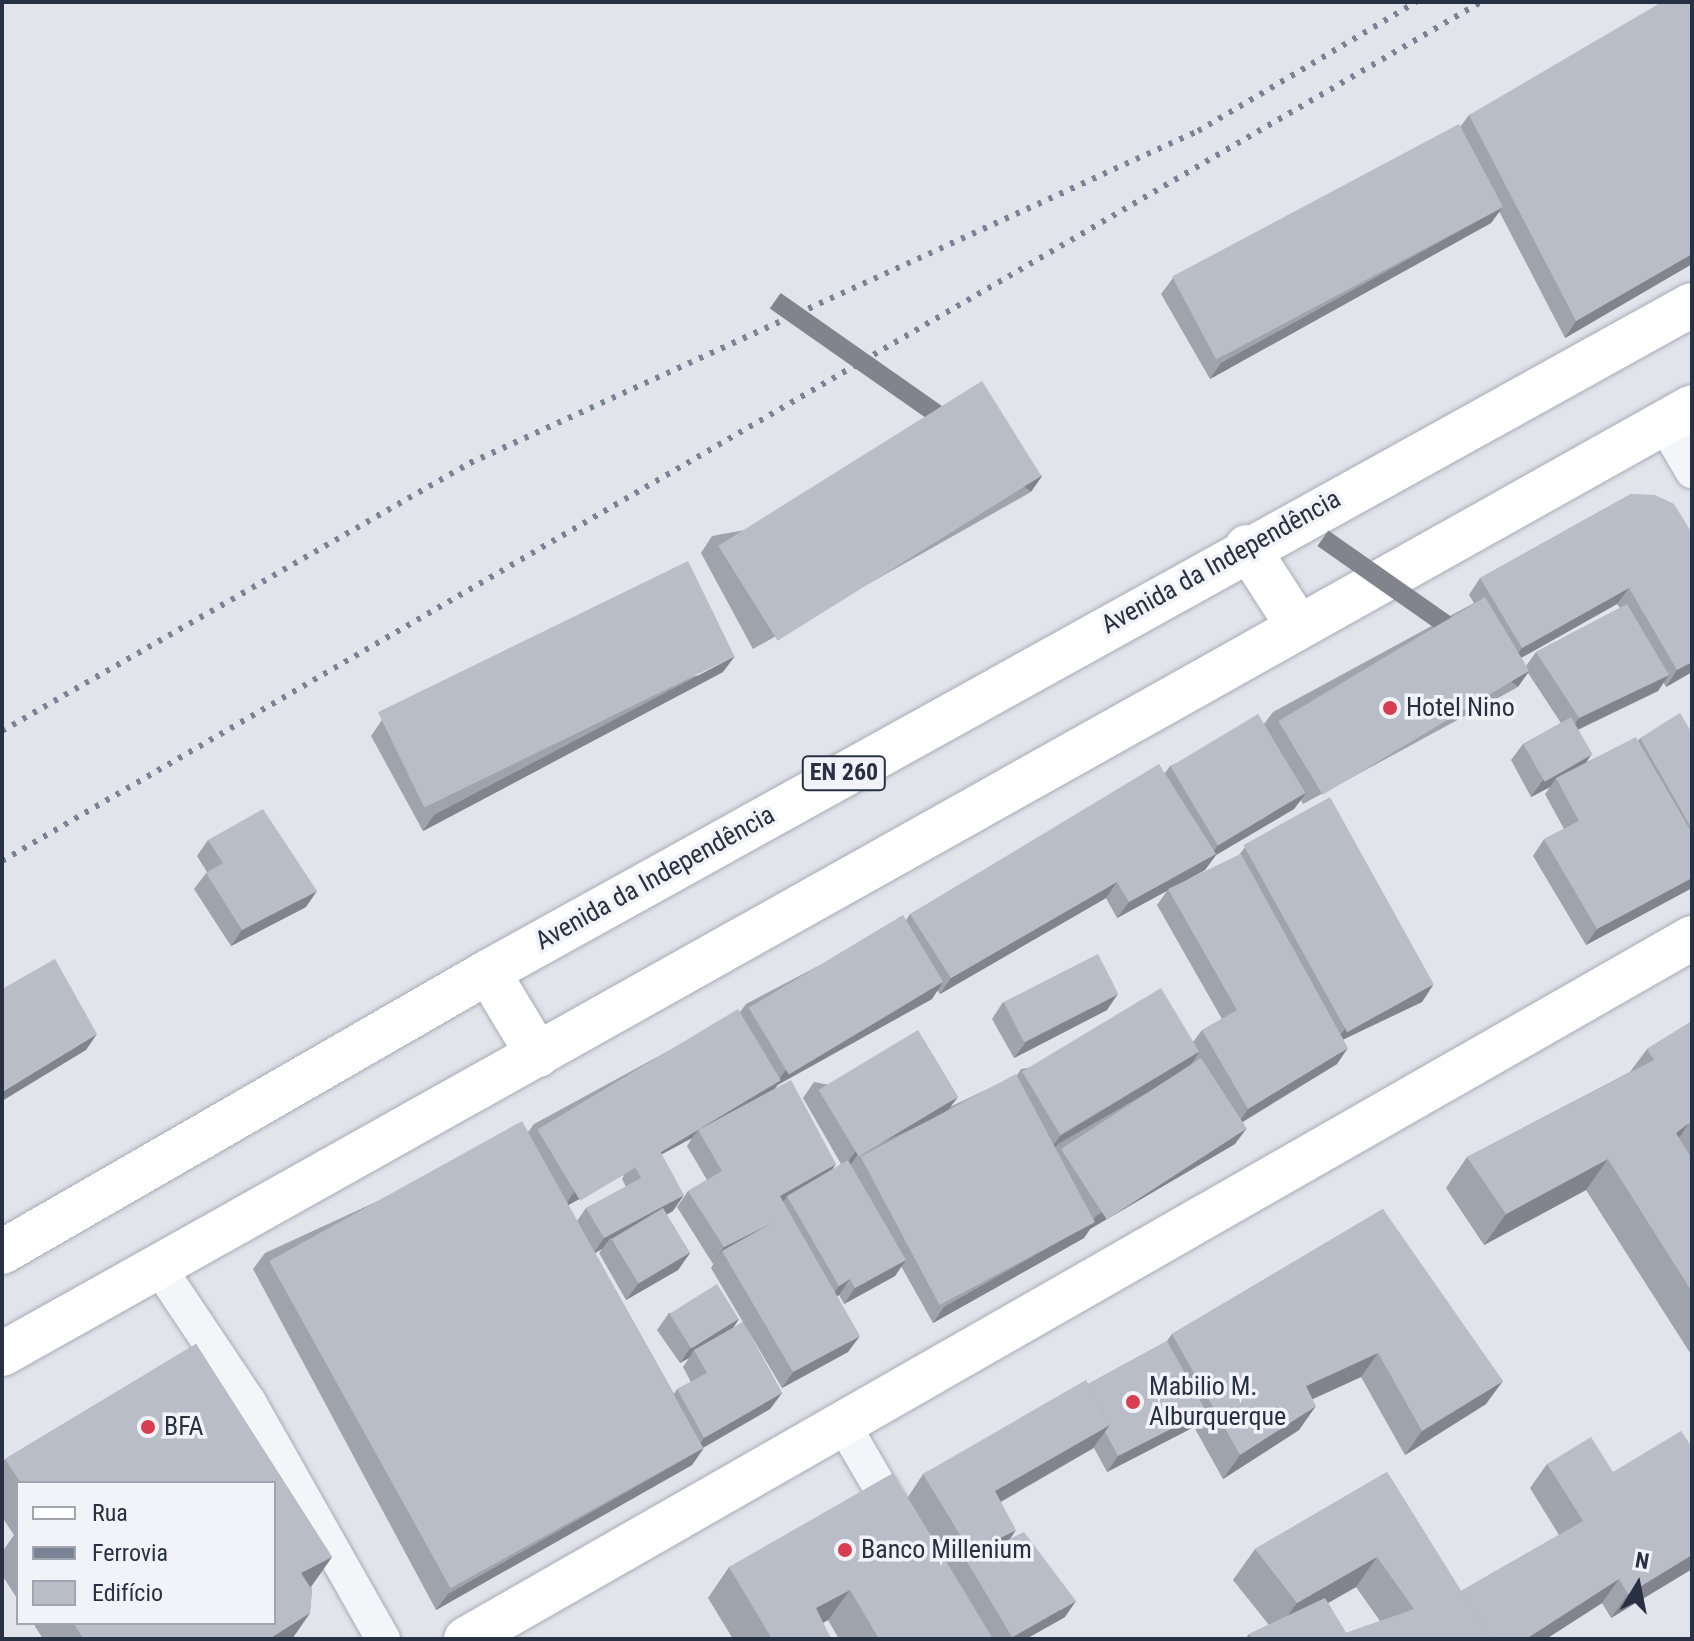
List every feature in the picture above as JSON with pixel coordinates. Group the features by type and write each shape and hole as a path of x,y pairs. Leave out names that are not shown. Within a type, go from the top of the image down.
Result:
{"main road":[{"name":"Avenida da Independência","path":"2,1252 488,972 1247,547 1692,305"},
{"path":"2,1354 1678,415"},
{"path":"1247,547 1298,626"},
{"path":"466,1639 1692,938"},
{"path":"488,972 538,1055"}],"street":[{"path":"1678,415 1692,471"},
{"path":"158,1266 249,1402 383,1639"},
{"path":"843,1424 914,1545"}],"building":[{"path":"1662,2 1692,2 1692,254 1576,321 1469,115"},
{"path":"1459,124 1503,207 1216,360 1172,277"},
{"path":"982,381 1041,476 778,641 718,546"},
{"path":"1631,494 1655,495 1674,504 1692,533 1692,662 1677,670 1629,588 1522,648 1480,578"},
{"path":"688,561 734,656 424,808 378,712"},
{"name":"Hotel Nino","path":"1485,597 1529,671 1323,795 1278,721"},
{"path":"1627,604 1669,675 1579,718 1536,652"},
{"path":"1680,713 1692,733 1692,829 1640,738"},
{"path":"1258,714 1305,793 1218,845 1171,767"},
{"path":"1571,717 1592,754 1545,782 1523,745"},
{"path":"1636,737 1692,833 1692,878 1597,929 1544,839 1579,821 1556,778"},
{"path":"1159,764 1216,854 1129,902 1117,882 951,978 910,914"},
{"path":"1330,797 1434,984 1347,1032 1243,845"},
{"path":"263,809 317,891 242,930 206,873 223,863 208,840"},
{"path":"1241,854 1348,1048 1248,1109 1202,1030 1237,1010 1168,889"},
{"path":"903,915 943,982 789,1075 749,1008"},
{"path":"1098,954 1118,994 1024,1042 1004,1002"},
{"path":"55,959 97,1034 2,1092 2,989"},
{"path":"1161,988 1199,1051 1060,1135 1022,1071"},
{"path":"738,1009 781,1080 580,1201 537,1130"},
{"path":"1692,1021 1692,1129 1689,1123 1676,1133 1692,1159 1692,1292 1608,1159 1506,1214 1467,1157 1654,1060 1647,1049"},
{"path":"918,1030 958,1097 859,1157 819,1090"},
{"path":"1201,1058 1247,1128 1107,1219 1061,1149"},
{"path":"1016,1074 1095,1222 939,1305 861,1157"},
{"path":"791,1080 836,1164 780,1196 860,1336 793,1372 722,1251 774,1222 724,1247 688,1191 722,1171 698,1130"},
{"path":"522,1121 703,1448 451,1588 269,1261"},
{"path":"659,1149 684,1195 604,1238 586,1208 641,1178 633,1163"},
{"path":"848,1160 906,1260 855,1288 850,1279 839,1286 787,1196"},
{"path":"663,1208 690,1253 638,1283 612,1239"},
{"path":"1383,1209 1503,1381 1422,1431 1378,1353 1306,1386 1316,1406 1240,1455 1172,1334"},
{"path":"717,1284 739,1319 691,1348 670,1314"},
{"path":"743,1322 782,1393 704,1438 677,1389 707,1373 694,1350"},
{"path":"1167,1341 1206,1411 1118,1456 1105,1432 1110,1425 1088,1384"},
{"path":"196,1344 332,1557 301,1573 312,1590 310,1613 269,1639 84,1639 74,1625 276,1625 276,1481 20,1481 5,1459"},
{"path":"1086,1380 1110,1425 995,1491 1016,1530 971,1553 923,1474"},
{"path":"1681,1431 1692,1447 1692,1555 1628,1594 1619,1579 1526,1639 1491,1639 1461,1591 1583,1521 1547,1464 1591,1437 1613,1472"},
{"path":"1387,1472 1491,1639 1253,1639 1249,1634 1325,1598 1346,1633 1414,1609 1377,1557 1297,1603 1255,1549"},
{"name":"Banco Millenium","path":"893,1473 993,1639 879,1639 850,1590 816,1608 831,1639 772,1639 729,1567"},
{"path":"1024,1532 1076,1601 1012,1637 966,1560"}],"railway":[{"path":"2,731 470,463 1198,131 1416,2"},
{"path":"2,861 1481,2"}],"place":[{"name":"Hotel Nino","path":"1390,708"},
{"name":"Mabilio M. Alburquerque","path":"1133,1402"},
{"name":"BFA","path":"148,1427"},
{"name":"Banco Millenium","path":"845,1550"}]}
